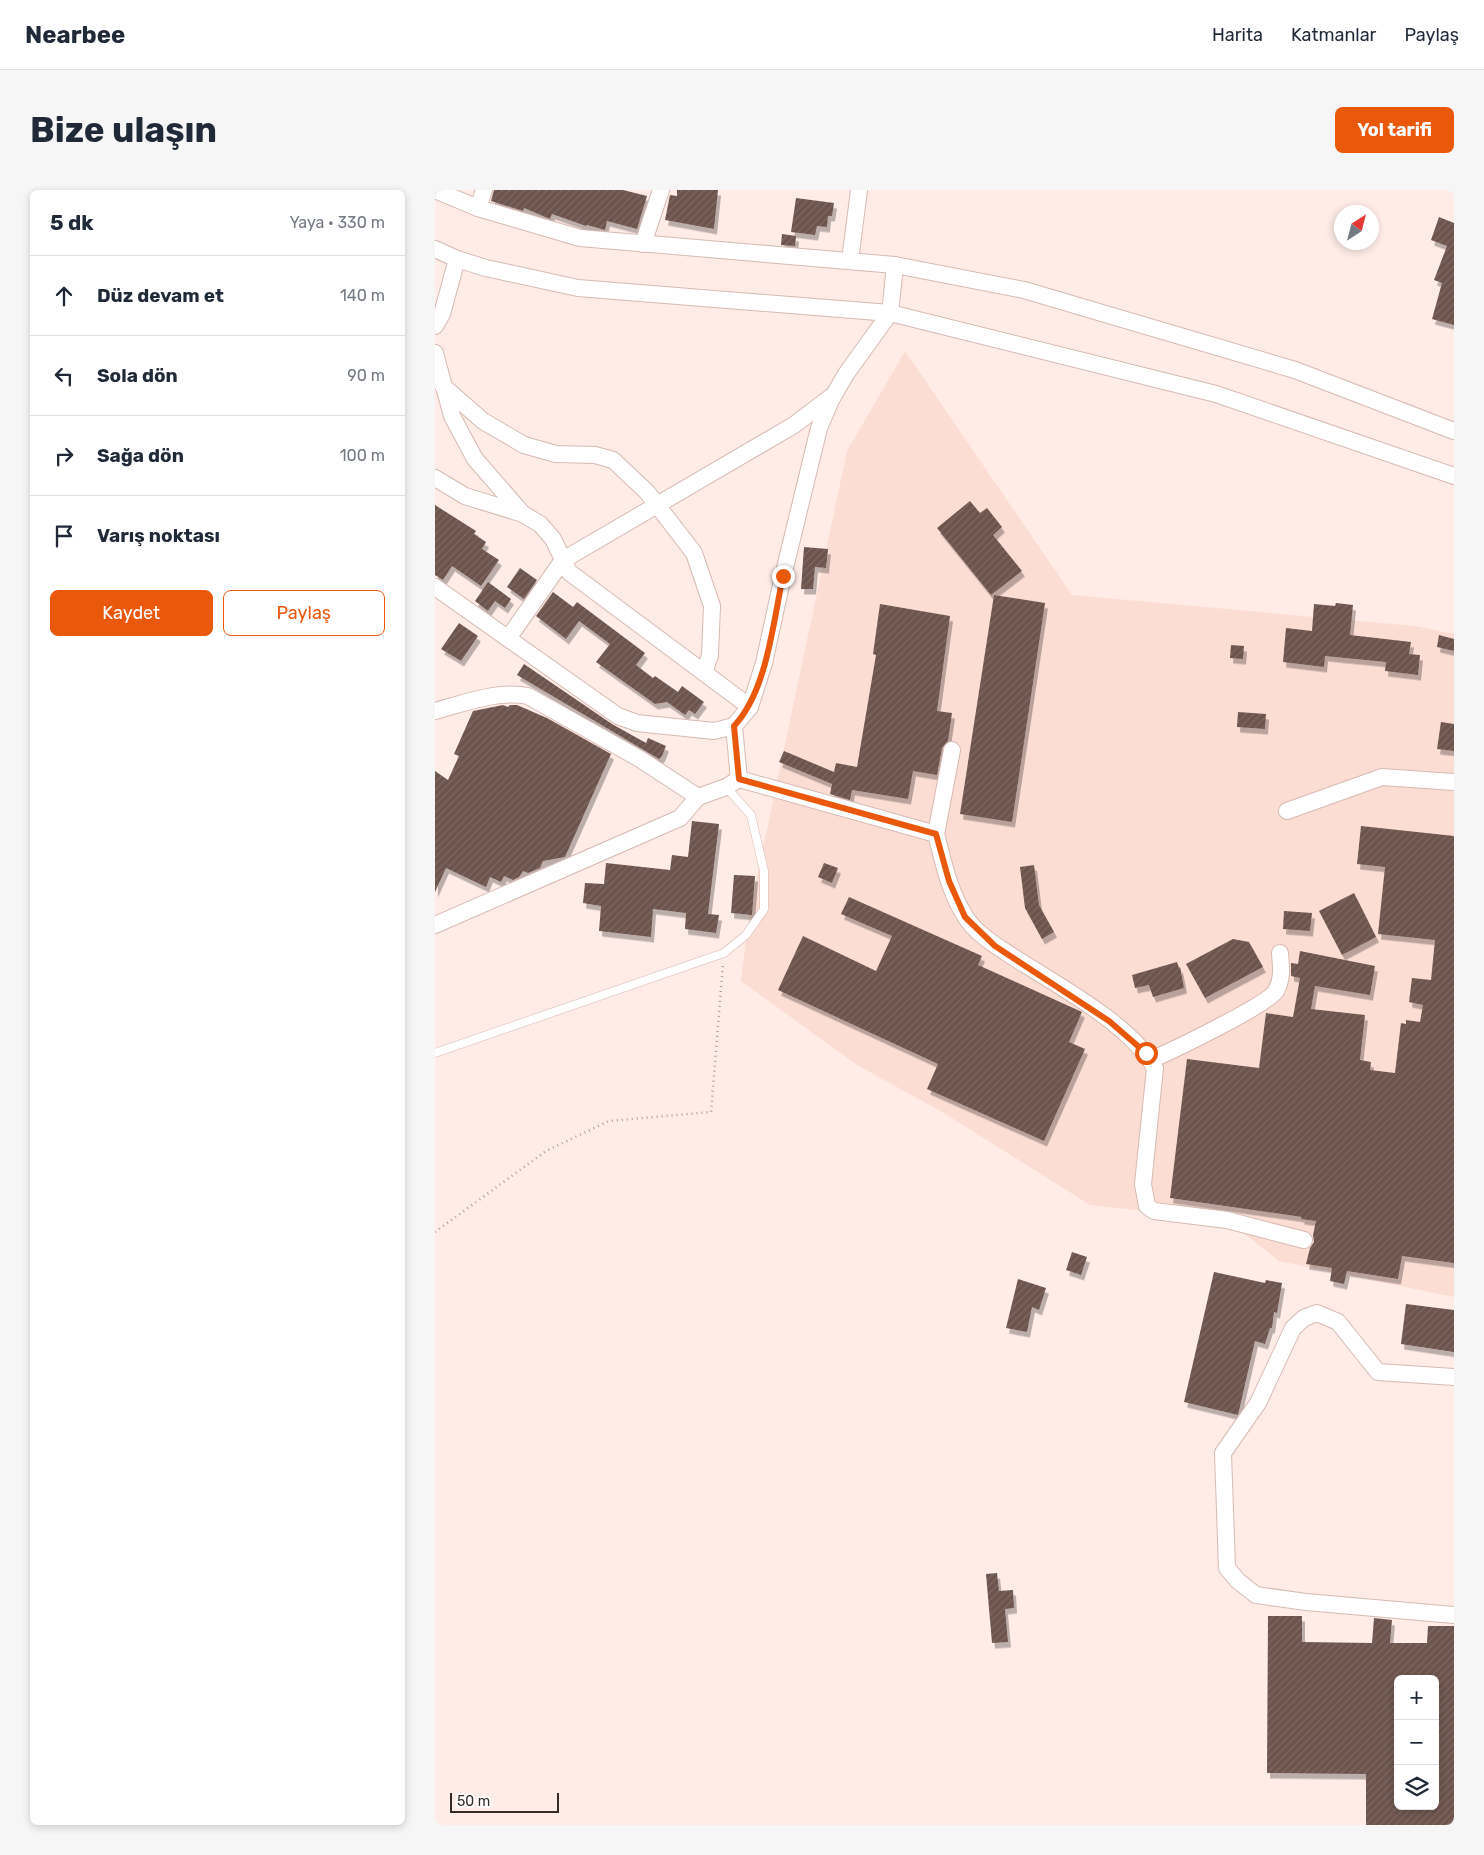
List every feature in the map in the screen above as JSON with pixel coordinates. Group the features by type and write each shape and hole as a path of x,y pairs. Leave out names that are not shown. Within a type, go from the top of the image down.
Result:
{"street":[{"path":"435,190 478,208 581,238 895,265 1024,290 1295,370 1454,431"},
{"path":"478,208 484,190"},
{"path":"643,244 661,190"},
{"path":"850,261 859,190"},
{"path":"435,249 457,259 486,268 579,288 890,313 1216,394 1454,476"},
{"path":"435,326 442,314 457,259"},
{"path":"435,586 618,716 637,723 714,731 734,726 750,707 764,663 819,428 833,396 890,313 895,265"},
{"path":"435,353 452,416 475,459 523,514"},
{"path":"443,386 483,421 523,445 556,454 595,455 613,460 647,492 694,553 712,606 710,655 704,673"},
{"path":"509,638 563,560 794,425 833,396"},
{"path":"435,478 465,496 523,514 540,524 553,539 569,572 750,707"},
{"path":"435,711 499,695 515,694 528,696 641,759 698,797"},
{"path":"733,783 734,726"},
{"path":"952,750 936,834 949,881 965,917 995,946 1109,1021 1135,1042 1151,1060 1155,1068 1143,1184 1147,1206 1155,1211 1227,1220 1305,1240"},
{"path":"1287,811 1382,777 1454,782"},
{"path":"435,925 680,818 698,797 733,783 936,834"},
{"path":"1151,1060 1213,1030 1275,993 1282,976 1280,953"},
{"path":"1454,1377 1378,1372 1338,1322 1317,1313 1304,1318 1293,1328 1257,1403 1223,1453 1227,1568 1238,1581 1256,1595 1306,1602 1454,1615"}],"lane":[{"path":"435,1053 724,953 746,935 764,908 764,871 751,815 733,783"}],"path":[{"path":"435,1232 546,1151 609,1121 711,1112 724,953"}],"shaded area":[{"path":"905,351 1072,595 1415,626 1454,634 1454,1297 1279,1261 1227,1220 1090,1205 944,1113 857,1065 741,981 750,910 847,451"}],"building":[{"path":"494,190 623,190 647,196 637,229 607,221 605,230 586,226 552,214 550,219 524,208 523,211 491,201"},
{"path":"677,190 718,190 714,229 665,220 670,195 677,196"},
{"path":"796,198 834,203 832,216 828,216 827,227 817,226 815,235 791,232"},
{"path":"1439,217 1454,223 1454,325 1432,319 1442,283 1434,280 1447,246 1431,240"},
{"path":"782,234 796,236 795,246 781,245"},
{"path":"970,501 980,513 987,508 1002,527 993,535 1022,571 991,595 937,528"},
{"path":"435,505 476,531 474,534 486,542 482,549 499,560 481,586 452,566 443,580 435,575"},
{"path":"804,547 828,549 826,568 815,567 813,589 801,589"},
{"path":"520,568 537,580 524,599 507,587"},
{"path":"488,582 511,599 505,608 495,601 488,611 475,601"},
{"path":"553,592 573,607 577,602 645,653 636,665 653,678 655,676 678,692 682,686 704,702 695,714 689,710 685,715 667,702 655,704 596,662 610,644 579,621 566,639 536,616"},
{"path":"994,595 1045,603 1012,822 960,814"},
{"path":"1336,603 1353,605 1350,635 1411,642 1409,654 1420,655 1418,675 1385,671 1386,662 1325,656 1324,667 1283,662 1286,628 1312,631 1314,604 1335,606"},
{"path":"880,604 950,616 937,711 952,713 948,741 942,748 937,775 913,771 908,799 852,790 850,800 830,794 832,784 779,762 784,751 834,772 836,763 857,767 876,655 873,654"},
{"path":"459,623 478,636 461,661 441,649"},
{"path":"1439,635 1454,639 1454,651 1437,647"},
{"path":"1231,645 1244,646 1243,659 1230,658"},
{"path":"524,664 612,724 646,743 648,738 666,746 662,756 659,759 517,675"},
{"path":"503,705 508,707 510,705 517,705 547,718 611,754 565,857 543,861 540,868 528,873 523,871 519,877 513,880 504,876 501,882 490,877 486,887 446,868 435,892 435,771 448,780 459,756 454,754 473,711"},
{"path":"1238,712 1266,714 1265,729 1237,727"},
{"path":"1441,722 1454,724 1454,751 1437,749"},
{"path":"692,821 719,824 708,914 719,915 716,933 685,929 686,913 653,909 651,937 599,931 601,906 583,903 585,883 604,884 606,863 670,870 672,855 688,857"},
{"path":"1361,826 1454,836 1454,1263 1402,1256 1398,1279 1347,1271 1344,1284 1330,1281 1332,1268 1306,1264 1310,1248 1314,1242 1313,1235 1316,1221 1301,1219 1302,1217 1170,1198 1187,1059 1259,1068 1266,1013 1293,1017 1300,978 1291,976 1291,963 1298,964 1300,951 1375,966 1370,995 1315,986 1311,1009 1365,1015 1360,1060 1371,1062 1370,1070 1395,1073 1401,1023 1406,1024 1406,1020 1420,1022 1423,1005 1409,1002 1412,978 1431,980 1435,940 1378,934 1385,867 1357,864"},
{"path":"824,863 838,868 832,883 818,877"},
{"path":"1034,865 1039,905 1054,932 1042,939 1025,908 1020,867"},
{"path":"734,875 755,876 752,915 731,913"},
{"path":"1354,893 1376,937 1342,955 1319,911"},
{"path":"849,897 982,956 978,965 1082,1012 1069,1042 1085,1049 1044,1141 927,1089 938,1064 778,990 803,936 876,971 892,936 841,914"},
{"path":"1284,911 1312,913 1310,931 1283,929"},
{"path":"1233,939 1249,942 1263,967 1205,998 1186,964"},
{"path":"1177,962 1180,967 1184,988 1153,997 1149,985 1135,988 1132,975"},
{"path":"1072,1252 1087,1257 1081,1275 1066,1270"},
{"path":"1214,1272 1265,1283 1266,1280 1282,1283 1277,1313 1274,1312 1272,1328 1270,1328 1265,1344 1255,1341 1238,1415 1184,1402"},
{"path":"1018,1279 1046,1288 1039,1310 1032,1307 1027,1332 1006,1328"},
{"path":"1406,1304 1454,1310 1454,1352 1401,1344"},
{"path":"997,1573 999,1591 1013,1590 1014,1608 1005,1609 1008,1642 992,1643 986,1574"},
{"path":"1268,1616 1302,1616 1302,1642 1372,1643 1374,1618 1392,1620 1390,1643 1427,1643 1428,1626 1454,1626 1454,1825 1366,1825 1366,1774 1267,1773"}],"route":[{"path":"783,576 764,663 750,707 734,726 739,779 936,834 949,881 965,917 995,946 1109,1021 1146,1053"}]}
